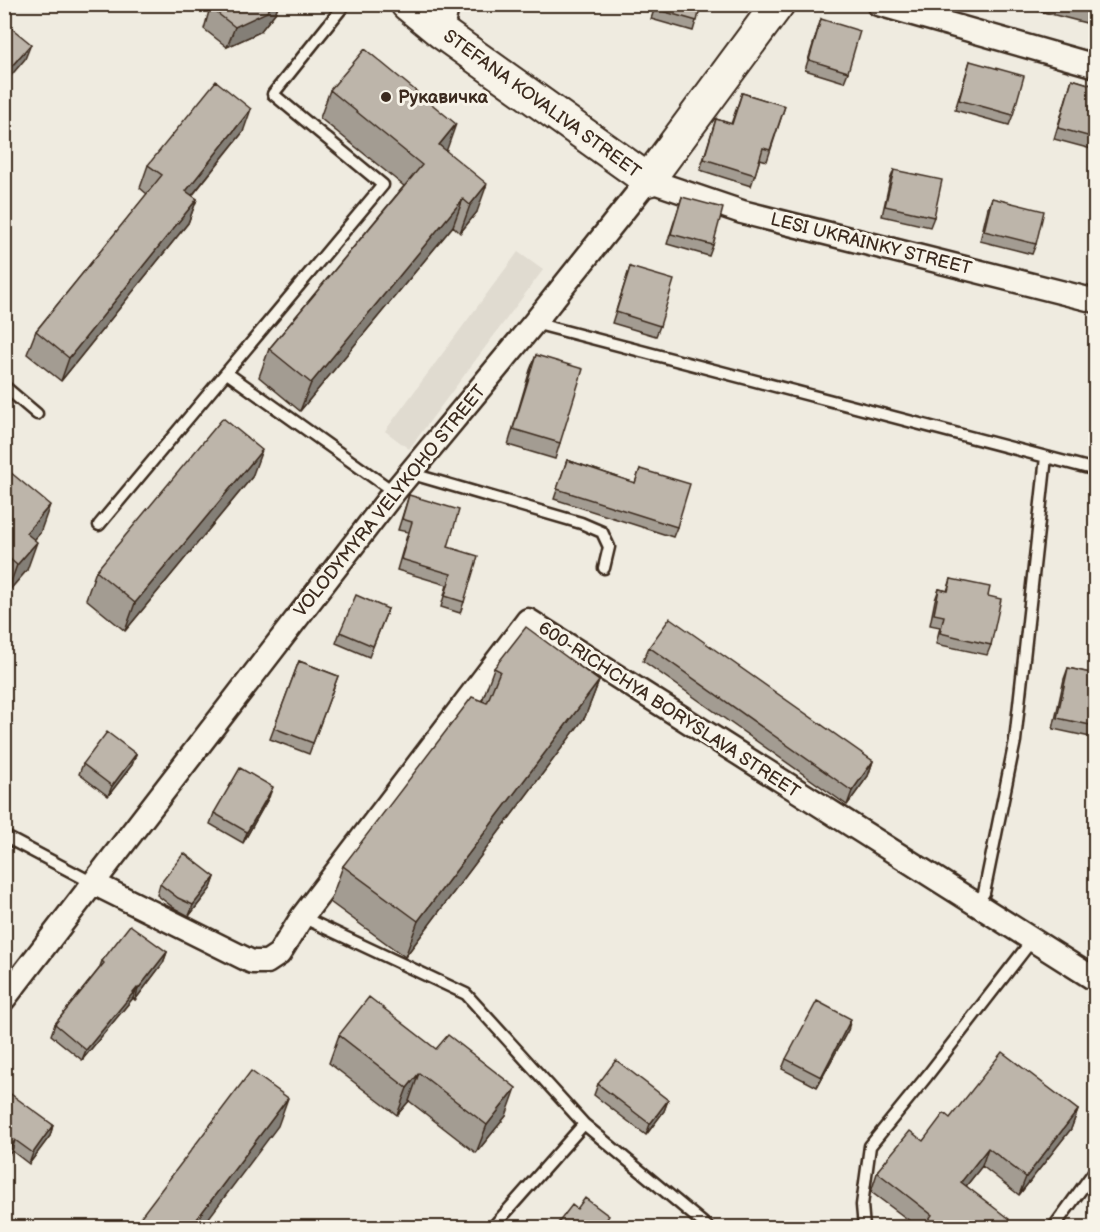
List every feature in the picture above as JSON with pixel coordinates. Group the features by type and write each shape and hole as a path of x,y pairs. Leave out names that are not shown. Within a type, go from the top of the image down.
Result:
{"street":[{"name":"STEFANA KOVALIVA STREET","path":"407,4 444,18 648,180"},
{"name":"VOLODYMYRA VELYKOHO STREET","path":"4,999 394,492 534,323 648,180 778,4"},
{"path":"878,4 1095,66"},
{"name":"LESI UKRAINKY STREET","path":"648,180 742,212 1095,301"},
{"name":"600-RICHCHYA BORYSLAVA STREET","path":"93,883 252,962 267,962 279,954 302,917 528,620 1095,980"}],"lane":[{"path":"99,525 383,185 273,94 345,4"},
{"path":"534,323 1095,470"},
{"path":"227,373 394,492"},
{"path":"4,386 38,414"},
{"path":"975,905 984,893 1015,741 1046,457"},
{"path":"409,473 581,523 602,532 609,547 604,568"},
{"path":"4,836 93,883"},
{"path":"302,917 466,994 584,1124 708,1227"},
{"path":"864,1227 862,1205 870,1146 1032,939"},
{"path":"492,1227 584,1124"},
{"path":"1053,1227 1095,1169"}],"shaded area":[{"path":"518,252 543,270 409,449 385,431"}],"building":[{"path":"213,4 273,4 267,12 235,27 212,9"},
{"path":"657,4 701,4 697,21 655,9"},
{"path":"1060,4 1095,4 1095,14"},
{"path":"821,19 860,31 848,72 809,60"},
{"path":"4,22 31,44 4,75"},
{"path":"365,49 456,124 439,145 487,184 470,205 463,199 311,383 269,349 422,165 330,90"},
{"path":"970,61 1024,76 1013,115 959,100"},
{"path":"1072,79 1095,86 1095,138 1058,128"},
{"path":"216,81 251,109 186,191 197,199 69,358 36,331 162,175 148,165"},
{"path":"742,93 785,106 770,150 763,148 755,175 704,159 716,119 732,124"},
{"path":"894,170 942,180 934,217 885,206"},
{"path":"682,197 723,208 713,245 671,234"},
{"path":"992,198 1044,211 1036,244 984,231"},
{"path":"630,267 674,280 660,326 616,312"},
{"path":"536,355 583,369 560,443 513,429"},
{"path":"223,418 262,450 135,603 96,571"},
{"path":"567,460 635,483 640,469 690,484 677,527 557,489"},
{"path":"4,467 50,505 26,533 37,542 17,565 4,554"},
{"path":"409,495 459,510 448,547 478,556 464,602 445,596 451,574 401,559 412,522 402,519"},
{"path":"951,579 990,587 988,596 1001,599 991,645 940,633 944,616 934,614 939,589 948,591"},
{"path":"356,595 388,609 373,646 340,632"},
{"path":"670,618 873,761 852,791 649,647"},
{"path":"526,627 599,681 418,921 343,866 472,697 487,703 500,671 494,668"},
{"path":"299,661 338,676 313,743 274,728"},
{"path":"1068,668 1095,674 1095,726 1057,718"},
{"path":"107,732 136,754 112,786 83,764"},
{"path":"240,768 273,787 247,832 214,813"},
{"path":"184,853 215,877 193,905 178,898 160,884"},
{"path":"130,925 167,952 86,1050 55,1024 104,963 102,961"},
{"path":"369,997 436,1049 448,1035 516,1088 487,1125 419,1073 407,1088 339,1035"},
{"path":"817,1001 851,1019 821,1077 786,1059"},
{"path":"1002,1052 1078,1110 1026,1177 988,1148 961,1182 1009,1219 1002,1227 923,1227 932,1215 878,1173 878,1170 910,1131 923,1141 944,1113 950,1118"},
{"path":"616,1060 668,1100 650,1124 598,1084"},
{"path":"251,1071 288,1098 191,1227 133,1227"},
{"path":"8,1092 53,1125 33,1153 15,1140 4,1155 4,1096"},
{"path":"585,1198 609,1216 606,1220 616,1227 555,1227 572,1205 577,1209"}],"place":[{"name":"Рукавичка","path":"386,97"}]}
